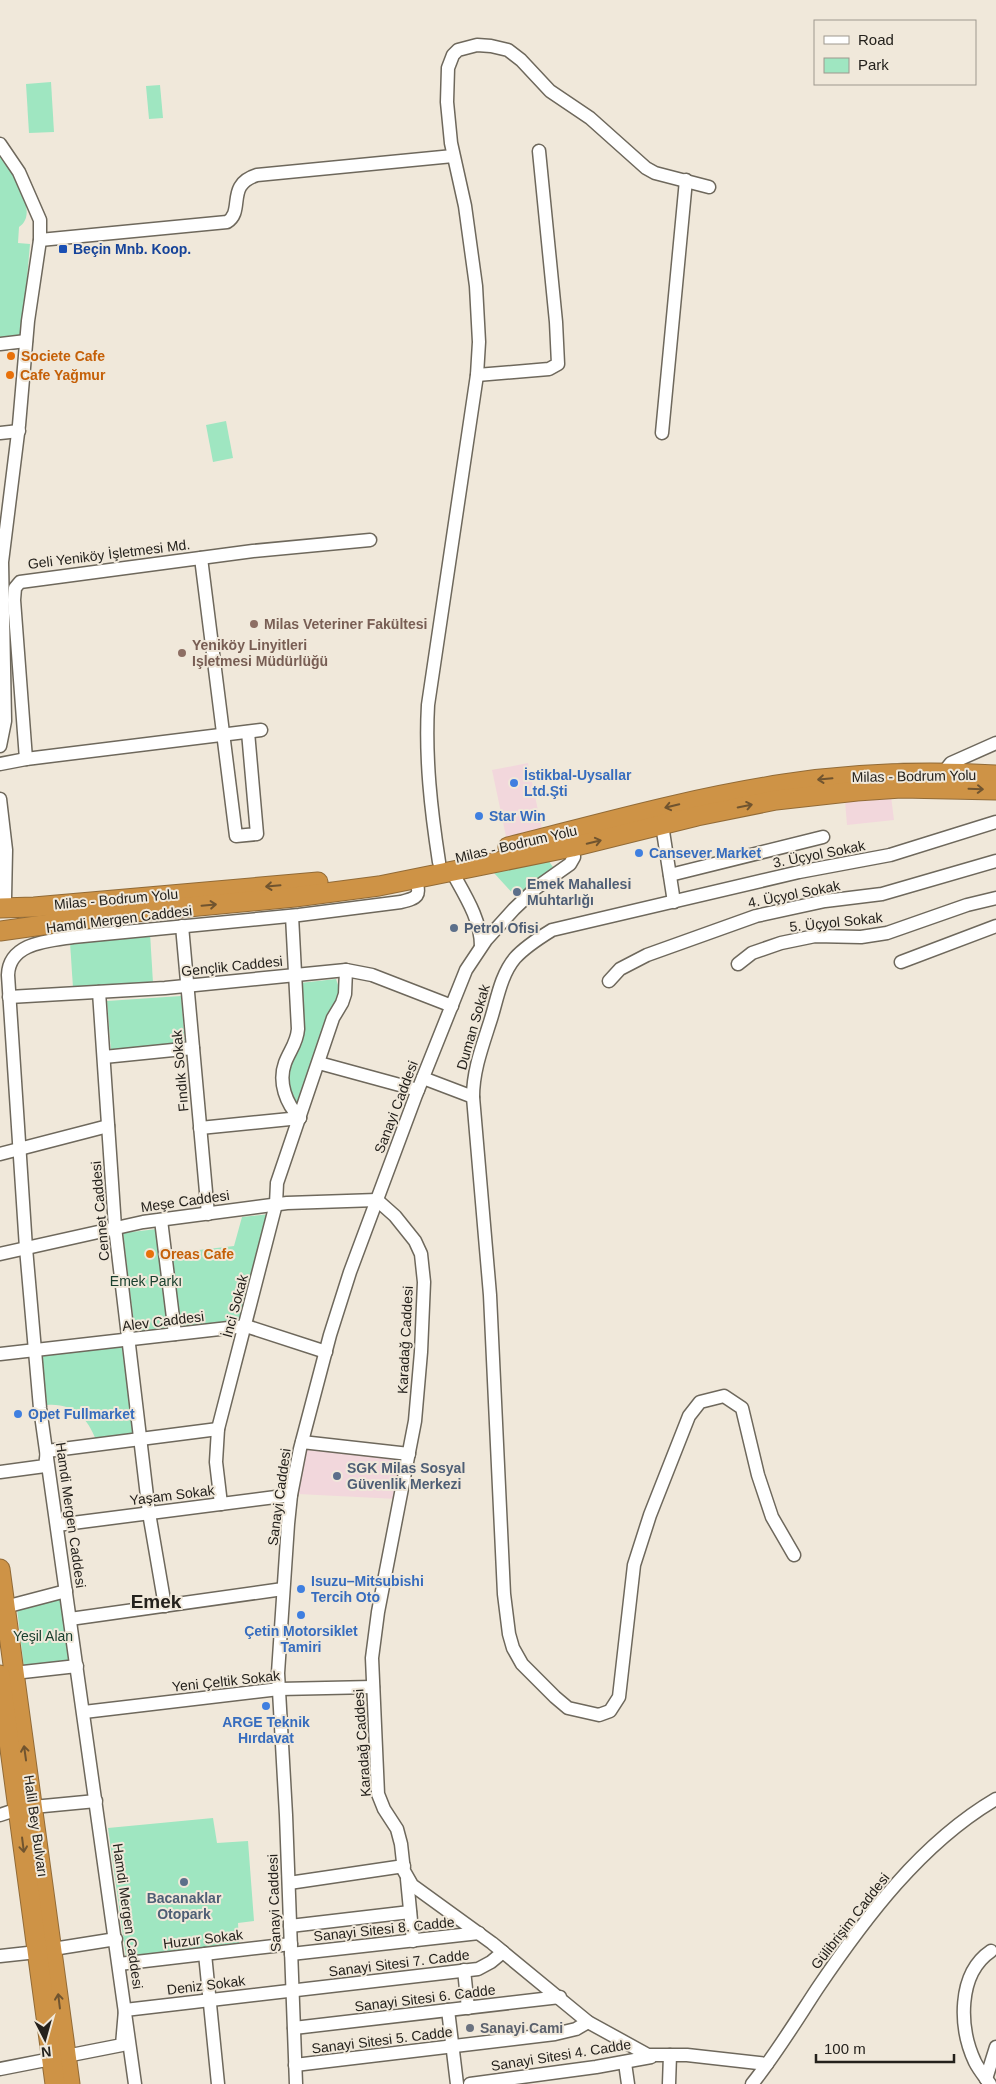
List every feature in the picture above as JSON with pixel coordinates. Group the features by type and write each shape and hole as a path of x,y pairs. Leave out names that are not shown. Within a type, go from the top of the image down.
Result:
{"highway":[{"name":"Milas - Bodrum Yolu","path":"37,916 135,912 324,894 415,879 445,866 506,848 692,801 752,789 846,777 943,773 996,775"},
{"name":"Milas - Bodrum Yolu","path":"37,916 445,866 572,847 752,804 819,794 901,788 996,790"},
{"path":"3,903 37,916"},
{"path":"0,931 37,916"},
{"path":"0,942 37,916"},
{"name":"Halil Bey Bulvarı","path":"0,1569 5,1607 7,1674 25,1808 59,2058 70,2084"},
{"name":"Halil Bey Bulvarı","path":"55,2084 59,2058"}],"street":[{"path":"481,946 481,936 476,919 445,866 429,789 426,731 428,705 477,375 479,342 476,286 465,206 453,156 446,85 450,60 458,50 466,46 491,46 508,50 550,91 590,118 646,168 655,173 709,187"},
{"path":"0,144 19,172 40,220 40,240 26,341 19,431 3,521 1,584 3,722 0,746"},
{"path":"477,375 549,369 558,364 556,322 539,151"},
{"path":"40,240 227,222 234,215 236,197 241,186 251,177 257,175 453,156"},
{"path":"662,433 686,180"},
{"path":"0,344 26,341"},
{"path":"0,433 19,431"},
{"name":"Geli Yeniköy İşletmesi Md.","path":"26,759 14,608 14,594 17,584 23,580 370,540"},
{"name":"Geli Yeniköy İşletmesi Md.","path":"0,764 26,759 222,736 255,731 258,834 236,836 222,736 201,558"},
{"path":"943,773 951,763 996,743"},
{"path":"0,799 6,850 2,872 3,903"},
{"name":"3. Üçyol Sokak","path":"511,964 520,954 552,930 799,872 890,855 996,822"},
{"path":"662,825 674,902"},
{"path":"670,876 822,837"},
{"name":"Sanayi Caddesi","path":"296,2084 278,1649 291,1495 302,1442 350,1272 376,1200 466,970 481,946 526,897 570,864 574,857 572,847"},
{"name":"4. Üçyol Sokak","path":"609,981 620,969 646,956 756,916 826,901 882,894 996,861"},
{"name":"Hamdi Mergen Caddesi","path":"135,2084 46,1451 26,1248 8,975 10,962 17,953 26,948 39,943 73,936 292,916 409,900 419,893 420,890 415,879"},
{"name":"5. Üçyol Sokak","path":"738,964 752,953 781,943 815,936 861,936 888,933 959,908 996,898"},
{"path":"292,916 298,1035 285,1064 283,1074 288,1104 300,1118"},
{"name":"Fındık Sokak","path":"182,926 208,1214"},
{"path":"901,962 996,926"},
{"name":"Duman Sokak","path":"511,964 497,995 479,1057 475,1073 473,1097 490,1295 504,1594 509,1634 513,1648 522,1664 568,1708 599,1715 610,1711 619,1698 634,1565 650,1515 688,1416 700,1402 724,1396 742,1408 758,1474 769,1509 794,1555"},
{"name":"Gençlik Caddesi","path":"10,997 188,986 346,970 372,975 452,1006"},
{"name":"İnci Sokak","path":"221,1504 216,1462 218,1429 276,1204 277,1183 333,1018 342,1003 346,987 346,970"},
{"name":"Cennet Caddesi","path":"99,992 115,1227 149,1513 164,1606"},
{"path":"104,1057 193,1048"},
{"path":"319,1062 473,1097"},
{"path":"200,1128 300,1118"},
{"path":"0,1154 108,1126"},
{"name":"Meşe Caddesi","path":"0,1254 115,1227 161,1220 276,1204 376,1200"},
{"name":"Karadağ Caddesi","path":"376,1200 395,1216 415,1241 422,1262 424,1282 420,1368 409,1454 376,1625 372,1658 378,1794 380,1802 397,1829 405,1872 413,1941"},
{"path":"161,1220 175,1334"},
{"name":"Alev Caddesi","path":"0,1354 246,1326 326,1352"},
{"path":"0,1472 45,1466 46,1451 218,1429"},
{"path":"302,1442 409,1454"},
{"name":"Yaşam Sokak","path":"57,1525 291,1495"},
{"path":"70,1619 282,1589"},
{"path":"5,1607 66,1591"},
{"path":"7,1674 77,1666"},
{"name":"Yeni Çeltik Sokak","path":"84,1712 279,1690 373,1687"},
{"name":"Gülibrişim Caddesi","path":"752,2084 834,1965 891,1891 923,1856 954,1828 996,1799"},
{"path":"0,1815 25,1808 96,1801"},
{"path":"289,1883 405,1872 419,1892 479,1933 560,1997 588,2022 643,2053 656,2056 733,2058 767,2064"},
{"path":"290,1926 410,1912"},
{"name":"Sanayi Sitesi 8. Cadde","path":"291,1949 413,1941 479,1933"},
{"path":"0,1956 116,1939"},
{"name":"Huzur Sokak","path":"119,1964 204,1954 291,1949"},
{"path":"991,1951 978,1962 973,1972 966,1991 964,2007 966,2031 971,2051 977,2067 991,2082"},
{"name":"Sanayi Sitesi 7. Cadde","path":"293,1990 464,1970 485,1966 503,1952"},
{"path":"204,1954 218,2084"},
{"path":"464,1970 468,2008"},
{"name":"Deniz Sokak","path":"125,2010 293,1990"},
{"name":"Sanayi Sitesi 6. Cadde","path":"294,2028 560,1997"},
{"path":"0,2069 122,2045 125,2010"},
{"path":"448,2010 456,2084"},
{"name":"Sanayi Sitesi 5. Cadde","path":"295,2065 566,2032 583,2026 588,2022"},
{"path":"991,2082 996,2047"},
{"path":"669,2084 670,2055"},
{"name":"Sanayi Sitesi 4. Cadde","path":"470,2084 656,2056"},
{"path":"625,2062 628,2084"}],"shaded area":[{"name":"İstikbal-Uysallar Ltd.Şti","path":"528,763 543,834 507,841 492,770"},
{"path":"891,796 894,820 847,825 845,801"},
{"path":"307,1448 404,1459 397,1499 298,1494"}],"green space":[{"path":"51,82 54,132 29,133 26,84"},
{"path":"160,85 163,118 149,119 146,86"},
{"path":"0,156 22,192 25,202 27,212 25,221 19,227 18,243 30,244 22,336 0,338"},
{"path":"226,421 233,458 213,462 206,425"},
{"path":"548,860 553,867 516,897 494,873"},
{"path":"150,933 153,983 73,988 70,942"},
{"path":"336,979 340,991 298,1103 290,1101 287,1074 292,1058 300,1046 300,983"},
{"path":"181,996 185,1043 111,1051 107,1001"},
{"path":"270,1214 243,1319 180,1327 172,1253 234,1246 242,1217"},
{"name":"Emek Parkı","path":"157,1229 169,1328 135,1333 123,1233"},
{"path":"122,1347 133,1435 96,1440 88,1425 78,1413 64,1406 47,1405 42,1355"},
{"name":"Yeşil Alan","path":"61,1598 70,1662 24,1668 17,1609"},
{"name":"Bacanaklar Otopark","path":"213,1818 217,1843 248,1841 254,1921 238,1923 239,1944 126,1957 108,1828"}],"place":[{"name":"Beçin Mnb. Koop.","path":"63,249"},
{"name":"Societe Cafe","path":"11,356"},
{"name":"Cafe Yağmur","path":"10,375"},
{"name":"Milas Veteriner Fakültesi","path":"254,624"},
{"name":"Yeniköy Linyitleri Işletmesi Müdürlüğü","path":"182,653"},
{"name":"İstikbal-Uysallar Ltd.Şti","path":"514,783"},
{"name":"Star Win","path":"479,816"},
{"name":"Cansever Market","path":"639,853"},
{"name":"Emek Mahallesi Muhtarlığı","path":"517,892"},
{"name":"Petrol Ofisi","path":"454,928"},
{"name":"Oreas Cafe","path":"150,1254"},
{"name":"Opet Fullmarket","path":"18,1414"},
{"name":"SGK Milas Sosyal Güvenlik Merkezi","path":"337,1476"},
{"name":"Isuzu–Mitsubishi Tercih Oto","path":"301,1589"},
{"name":"Çetin Motorsiklet Tamiri","path":"301,1615"},
{"name":"ARGE Teknik Hırdavat","path":"266,1706"},
{"name":"Bacanaklar Otopark","path":"184,1882"},
{"name":"Sanayi Cami","path":"470,2028"}],"district":[{"name":"Emek","path":"156,1601"}]}
